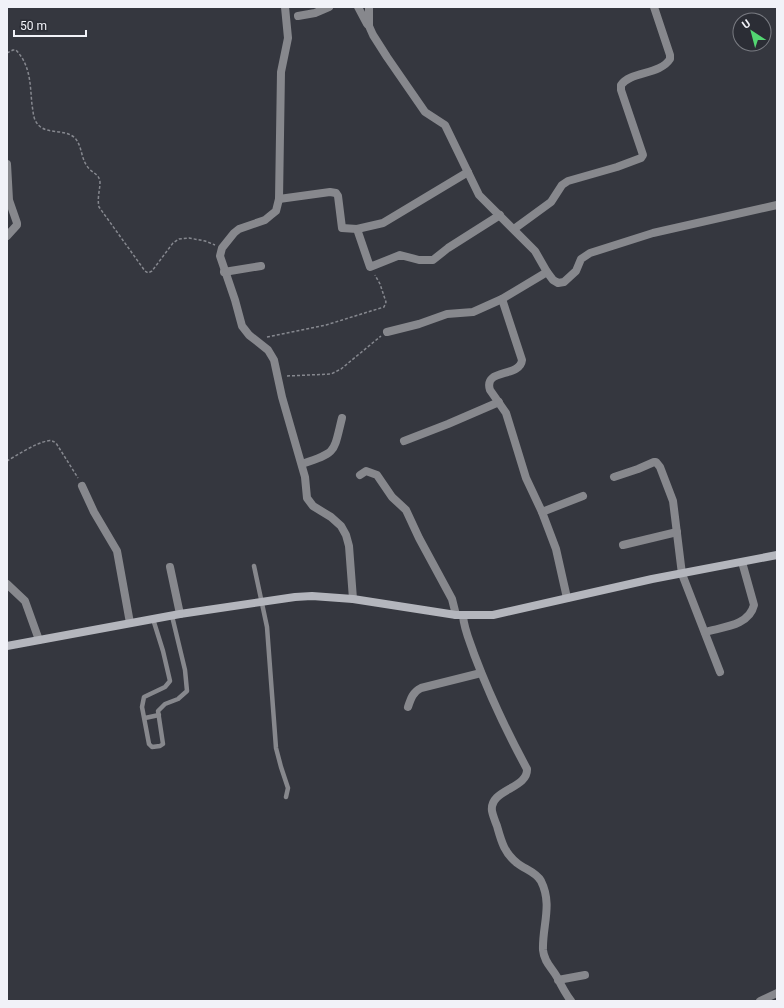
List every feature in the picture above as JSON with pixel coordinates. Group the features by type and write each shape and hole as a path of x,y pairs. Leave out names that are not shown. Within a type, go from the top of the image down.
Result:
{"street":[{"path":"285,7 288,38 280,78 279,199 276,211 264,220 239,229 222,248 220,256 244,332 272,354 282,397 302,464 307,498 309,502 332,517 341,526 346,535 349,546 353,599"},
{"path":"298,16 315,13 329,7"},
{"path":"358,7 387,57 425,112 445,125 479,195 535,251 553,280 560,284 576,271 581,259 590,253 653,233 777,205"},
{"path":"369,7 369,26"},
{"path":"514,229 551,202 562,185 568,180 617,167 641,158 642,152 621,90 621,85 627,80 663,67 670,59 654,7"},
{"path":"7,164 10,200 17,223 17,225 7,236"},
{"path":"279,199 330,192 336,193 338,196 342,228 357,229 383,223 468,172"},
{"path":"357,229 370,267 400,255 419,260 433,260 448,248 500,215"},
{"path":"224,272 261,266"},
{"path":"388,332 420,324 447,314 473,312 502,299 547,272"},
{"path":"502,299 522,360 517,369 495,376 489,386 490,390 506,413 526,478 542,512 556,549 567,598"},
{"path":"404,441 499,402"},
{"path":"302,464 331,452 335,447 342,418"},
{"path":"614,476 638,469 654,462 658,464 671,494 682,574 720,672"},
{"path":"360,475 366,471 377,474 392,498 406,510 419,538 452,599 481,673 505,726 527,769 527,773 522,780 494,801 492,811 502,844 506,851 517,863 535,874 540,880 547,912 543,951 546,960 570,1001"},
{"path":"82,486 94,512 117,551 130,623"},
{"path":"542,512 583,496"},
{"path":"623,545 677,532"},
{"path":"7,646 176,615 300,597 353,599 459,616 503,613 567,598 777,555"},
{"path":"705,632 736,624 745,620 752,612 754,605 742,562"},
{"path":"170,567 176,615"},
{"path":"7,584 25,601 39,640"},
{"path":"408,707 416,690 481,673"},
{"path":"558,980 585,975"},
{"path":"760,1001 777,993"}],"lane":[{"path":"254,566 267,627 276,748 288,788 286,797"},
{"path":"153,619 170,681 165,687 144,697 142,707 149,744 152,747 163,744 158,711 165,704 178,699 186,691 185,670 176,615"},
{"path":"145,718 159,715"}],"path":[{"path":"7,53 16,50 25,60 30,83 33,112 39,126 47,130 64,133 74,138 80,146 87,167 98,175 100,181 98,196 99,206 145,271 148,273 152,271 173,243 179,239 188,238 205,241 222,248"},
{"path":"254,340 326,325 384,307 386,302 380,284 370,267"},
{"path":"277,377 331,374 341,369 375,340 388,332"},
{"path":"7,461 39,444 52,441 56,443 82,486"}]}
